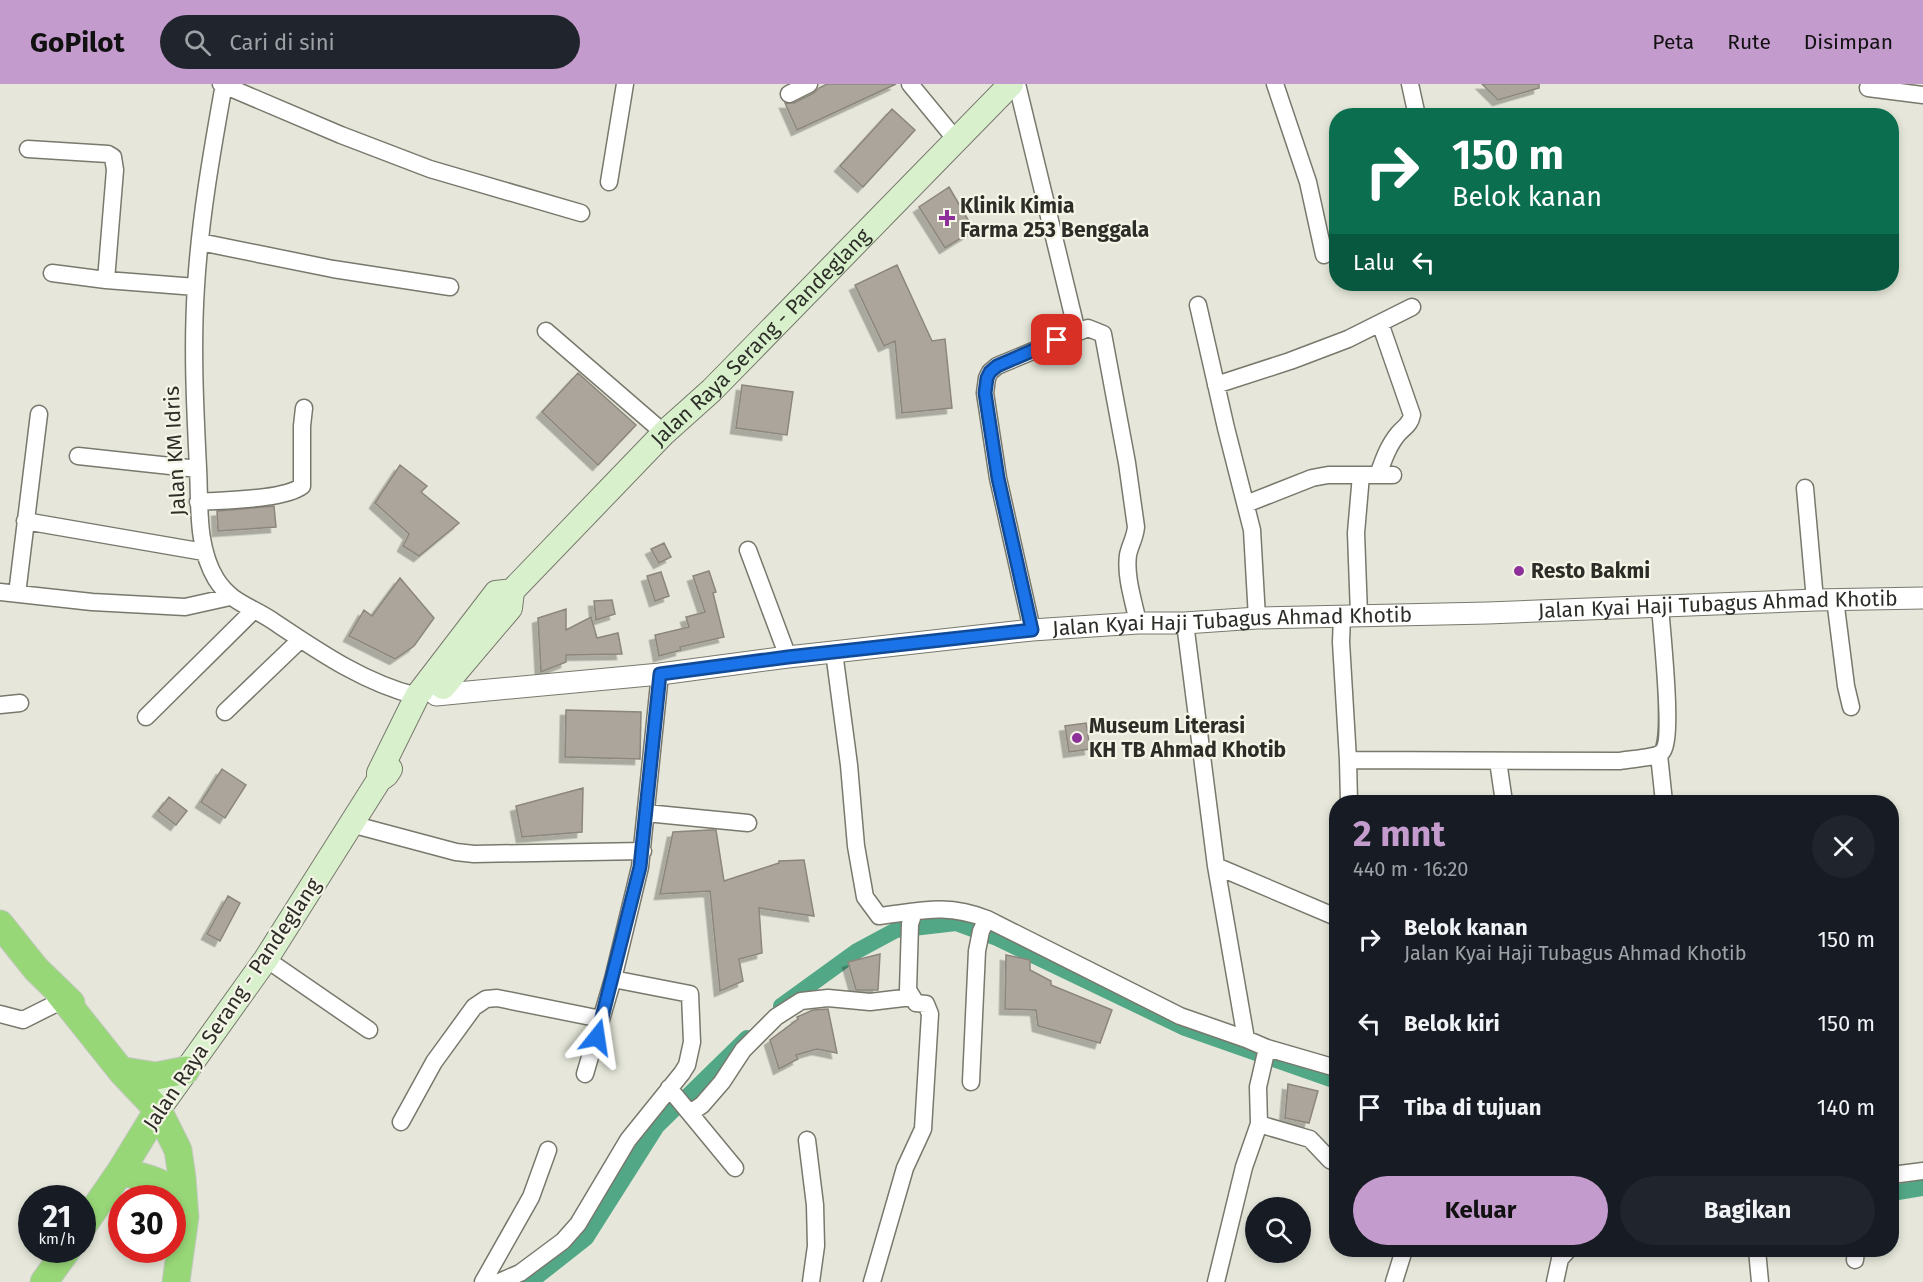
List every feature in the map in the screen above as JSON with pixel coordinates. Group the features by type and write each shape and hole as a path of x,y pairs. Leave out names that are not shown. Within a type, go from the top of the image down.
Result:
{"highway":[{"path":"0,924 16,946 61,997 66,998 125,1073 158,1110 178,1150 183,1185"},
{"path":"125,1073 156,1076 186,1070"},
{"path":"125,1073 135,1113 124,1166 161,1185"},
{"name":"Jalan Raya Serang - Pandeglang","path":"96,1207 158,1110"},
{"path":"44,1282 58,1263"},
{"path":"176,1282 179,1263"}],"main road":[{"name":"Jalan Raya Serang - Pandeglang","path":"158,1110 266,959 379,780 386,775 427,695 510,608 512,591 664,433 712,390 1011,84"}],"street":[{"path":"223,84 341,135 430,169 581,213"},
{"name":"Jalan KM Idris","path":"223,84 200,242 196,287 194,413 198,502 204,552 215,578 230,597 271,619 300,640 384,687 427,695"},
{"path":"609,182 625,84"},
{"path":"789,94 809,84"},
{"path":"910,84 957,141"},
{"path":"1017,84 1077,332"},
{"path":"1275,84 1308,182 1324,255"},
{"path":"1410,84 1415,108"},
{"path":"1868,88 1923,95"},
{"path":"28,149 108,154 113,157 115,170 106,280"},
{"path":"200,242 333,268 450,287"},
{"path":"52,273 196,287"},
{"path":"1198,305 1252,530 1257,618"},
{"path":"1216,385 1348,339 1412,307"},
{"path":"1246,504 1312,478 1328,475 1385,475 1384,458 1398,434 1410,423 1412,415 1380,323"},
{"path":"1032,630 998,478 985,393 987,378 997,366 1088,328 1103,334 1136,519 1136,536 1128,554 1128,574 1138,623"},
{"path":"546,331 664,433"},
{"path":"198,502 273,495 296,491 302,486 304,408"},
{"path":"39,414 26,521 8,593 92,602 185,608 230,597"},
{"path":"78,456 198,469"},
{"path":"1349,795 1341,642 1351,616 1361,475"},
{"path":"1805,488 1825,600 1851,707"},
{"path":"26,521 204,552"},
{"path":"748,550 788,657"},
{"name":"Jalan Kyai Haji Tubagus Ahmad Khotib","path":"427,695 660,674 788,657 1032,630 1138,623 1923,598"},
{"path":"1348,760 1620,761 1659,755 1666,747 1669,718 1660,605"},
{"path":"146,717 253,611"},
{"path":"1185,622 1216,866 1246,1039"},
{"path":"225,712 300,640"},
{"path":"834,652 849,765 856,846 865,897 879,916 912,918 940,908 968,912 984,925 1180,1016 1246,1039 1267,1050 1329,1066"},
{"path":"585,1074 613,979 643,851 660,674"},
{"path":"0,705 20,703"},
{"path":"1659,755 1663,795"},
{"path":"1498,761 1503,795"},
{"path":"646,813 748,823"},
{"path":"351,824 456,852 474,854 643,851"},
{"path":"1216,866 1329,914"},
{"path":"872,1282 904,1168 923,1130 930,1014 926,1004 916,1004 908,990 912,918"},
{"path":"971,1082 977,951 984,925"},
{"path":"266,959 369,1030"},
{"path":"499,1282 520,1274 563,1241 578,1224 628,1140 687,1065 692,1042 690,994 613,979"},
{"path":"0,1014 23,1020 61,997"},
{"path":"688,1110 702,1105 742,1050 776,1017 801,1001 828,998 870,1002 912,997"},
{"path":"401,1122 434,1062 474,1006 486,999 497,998 601,1019"},
{"path":"1216,1282 1244,1167 1259,1124 1257,1099 1267,1050"},
{"path":"670,1089 735,1168"},
{"path":"1259,1124 1310,1139 1329,1159"},
{"path":"807,1140 816,1205 816,1246 811,1282"},
{"path":"483,1282 531,1197 548,1150"},
{"path":"1899,1174 1923,1171"},
{"path":"1394,1282 1402,1257"},
{"path":"1555,1282 1562,1257"},
{"path":"1758,1257 1760,1282"}],"building":[{"path":"827,84 896,84 797,130 785,103 794,103"},
{"path":"1482,84 1539,84 1539,88 1498,100"},
{"path":"892,109 915,130 863,187 840,166"},
{"name":"Klinik Kimia Farma 253 Benggala","path":"949,187 974,230 945,248 919,207"},
{"path":"897,265 932,341 945,339 952,408 902,413 895,341 884,346 855,285"},
{"path":"578,373 636,425 598,465 542,412"},
{"path":"742,385 793,392 787,435 736,428"},
{"path":"400,465 427,486 421,492 459,523 419,556 403,546 409,534 375,503"},
{"path":"274,506 276,527 218,531 217,511"},
{"path":"664,543 671,557 659,563 651,549"},
{"path":"709,571 716,592 713,593 724,637 680,647 681,650 659,656 655,635 689,627 686,617 705,612 693,576"},
{"path":"661,572 669,596 655,601 647,576"},
{"path":"400,578 434,618 414,646 395,659 349,636 364,610 372,616"},
{"path":"612,600 615,614 596,620 594,601"},
{"path":"566,609 566,630 591,617 597,638 618,633 622,654 566,655 566,662 541,672 538,618"},
{"path":"566,710 641,712 640,759 565,757"},
{"name":"Museum Literasi KH TB Ahmad Khotib","path":"1086,723 1090,749 1069,752 1065,726"},
{"path":"222,769 246,785 225,818 201,802"},
{"path":"583,788 582,832 522,837 516,806"},
{"path":"169,797 187,811 176,825 158,811"},
{"path":"716,830 724,881 779,863 779,861 804,860 814,916 759,908 762,953 739,959 743,981 720,991 710,891 660,894 673,832"},
{"path":"228,896 240,903 220,941 207,934"},
{"path":"880,954 878,990 856,990 848,962"},
{"path":"1006,955 1030,960 1030,970 1051,981 1051,985 1112,1010 1100,1043 1038,1026 1036,1010 1005,1009"},
{"path":"828,1009 837,1053 817,1049 796,1055 798,1059 779,1069 770,1040 798,1019 797,1017 813,1010"},
{"path":"1288,1084 1318,1091 1309,1123 1285,1118"}],"waterway":[{"path":"781,1006 857,951 896,930 956,923 997,938 1185,1028 1329,1079"},
{"path":"530,1282 586,1238 657,1126 747,1038"},
{"path":"1899,1192 1923,1188"}],"place":[{"name":"Klinik Kimia Farma 253 Benggala","path":"947,218"},
{"name":"Resto Bakmi","path":"1519,571"},
{"name":"Museum Literasi KH TB Ahmad Khotib","path":"1077,738"}],"route":[{"path":"597,1037 643,851 660,674 788,657 1032,630 998,478 985,393 987,378 997,366 1057,340"}]}
